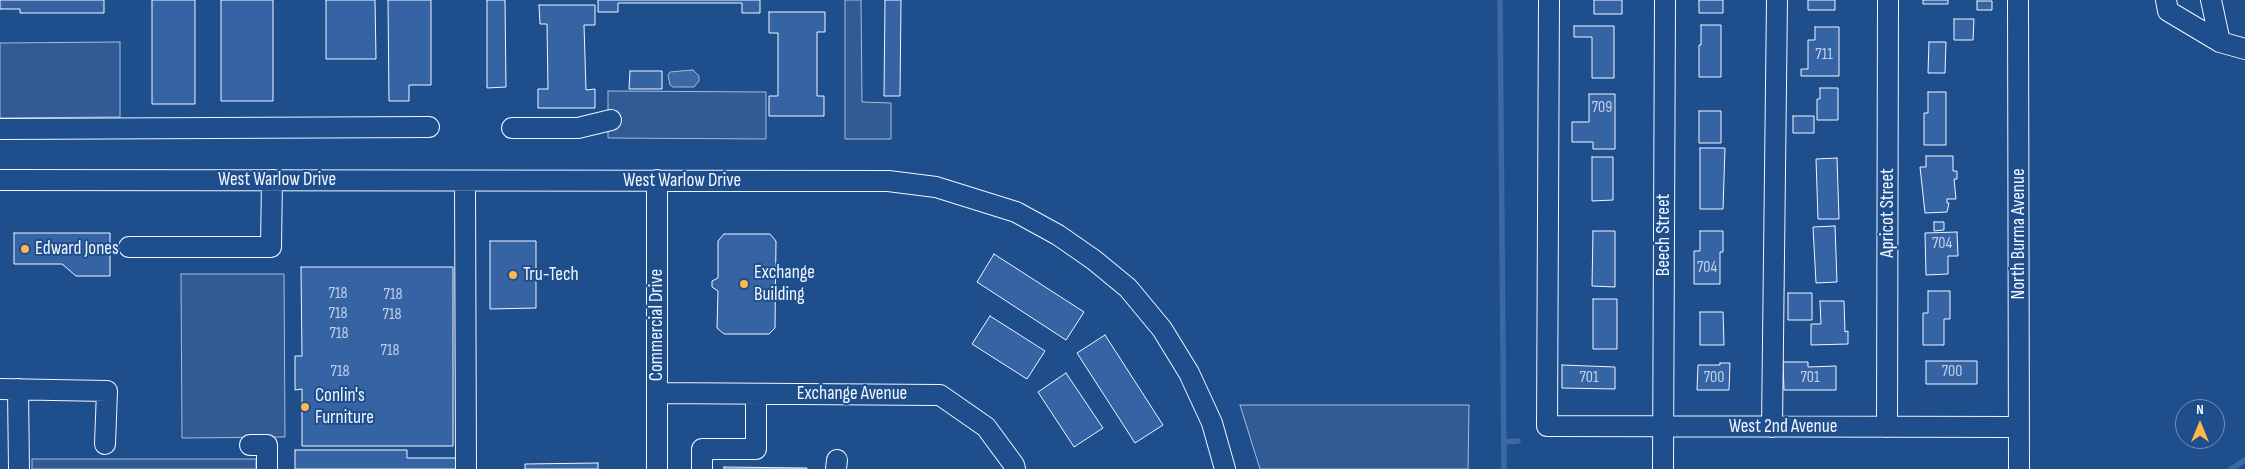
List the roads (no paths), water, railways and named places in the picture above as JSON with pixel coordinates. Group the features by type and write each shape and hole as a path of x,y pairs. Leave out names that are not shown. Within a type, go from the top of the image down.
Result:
{"street":[{"name":"West 2nd Avenue","path":"1549,0 1547,426 2019,427"},
{"name":"Beech Street","path":"1663,469 1665,0"},
{"path":"1772,427 1777,0"},
{"name":"Apricot Street","path":"1887,427 1888,0"},
{"name":"North Burma Avenue","path":"2018,0 2019,469"},
{"path":"2166,0 2168,11 2220,42 2245,49"},
{"path":"2211,0 2220,42"},
{"path":"512,128 578,128 611,120"},
{"path":"0,129 430,127"},
{"name":"West Warlow Drive","path":"0,180 888,181 936,187 1016,212 1058,235 1094,260 1128,288 1162,329 1189,373 1212,423 1225,469"},
{"path":"129,247 271,247 272,180"},
{"name":"Commercial Drive","path":"657,180 657,469"},
{"path":"465,181 466,469"},
{"path":"19,469 9,389 107,391 105,444"},
{"name":"Exchange Avenue","path":"657,393 940,395 986,427 1016,469"},
{"path":"702,469 702,449 756,449 756,394"},
{"path":"250,444 267,444 267,469"}],"waterway":[{"path":"1500,0 1504,469"},
{"path":"1504,442 1518,441"},
{"path":"2231,469 2245,460"}],"place":[{"name":"Edward Jones","path":"25,249"},
{"name":"Tru-Tech","path":"513,275"},
{"name":"Exchange Building","path":"744,284"},
{"name":"Conlin's Furniture","path":"305,407"}]}
